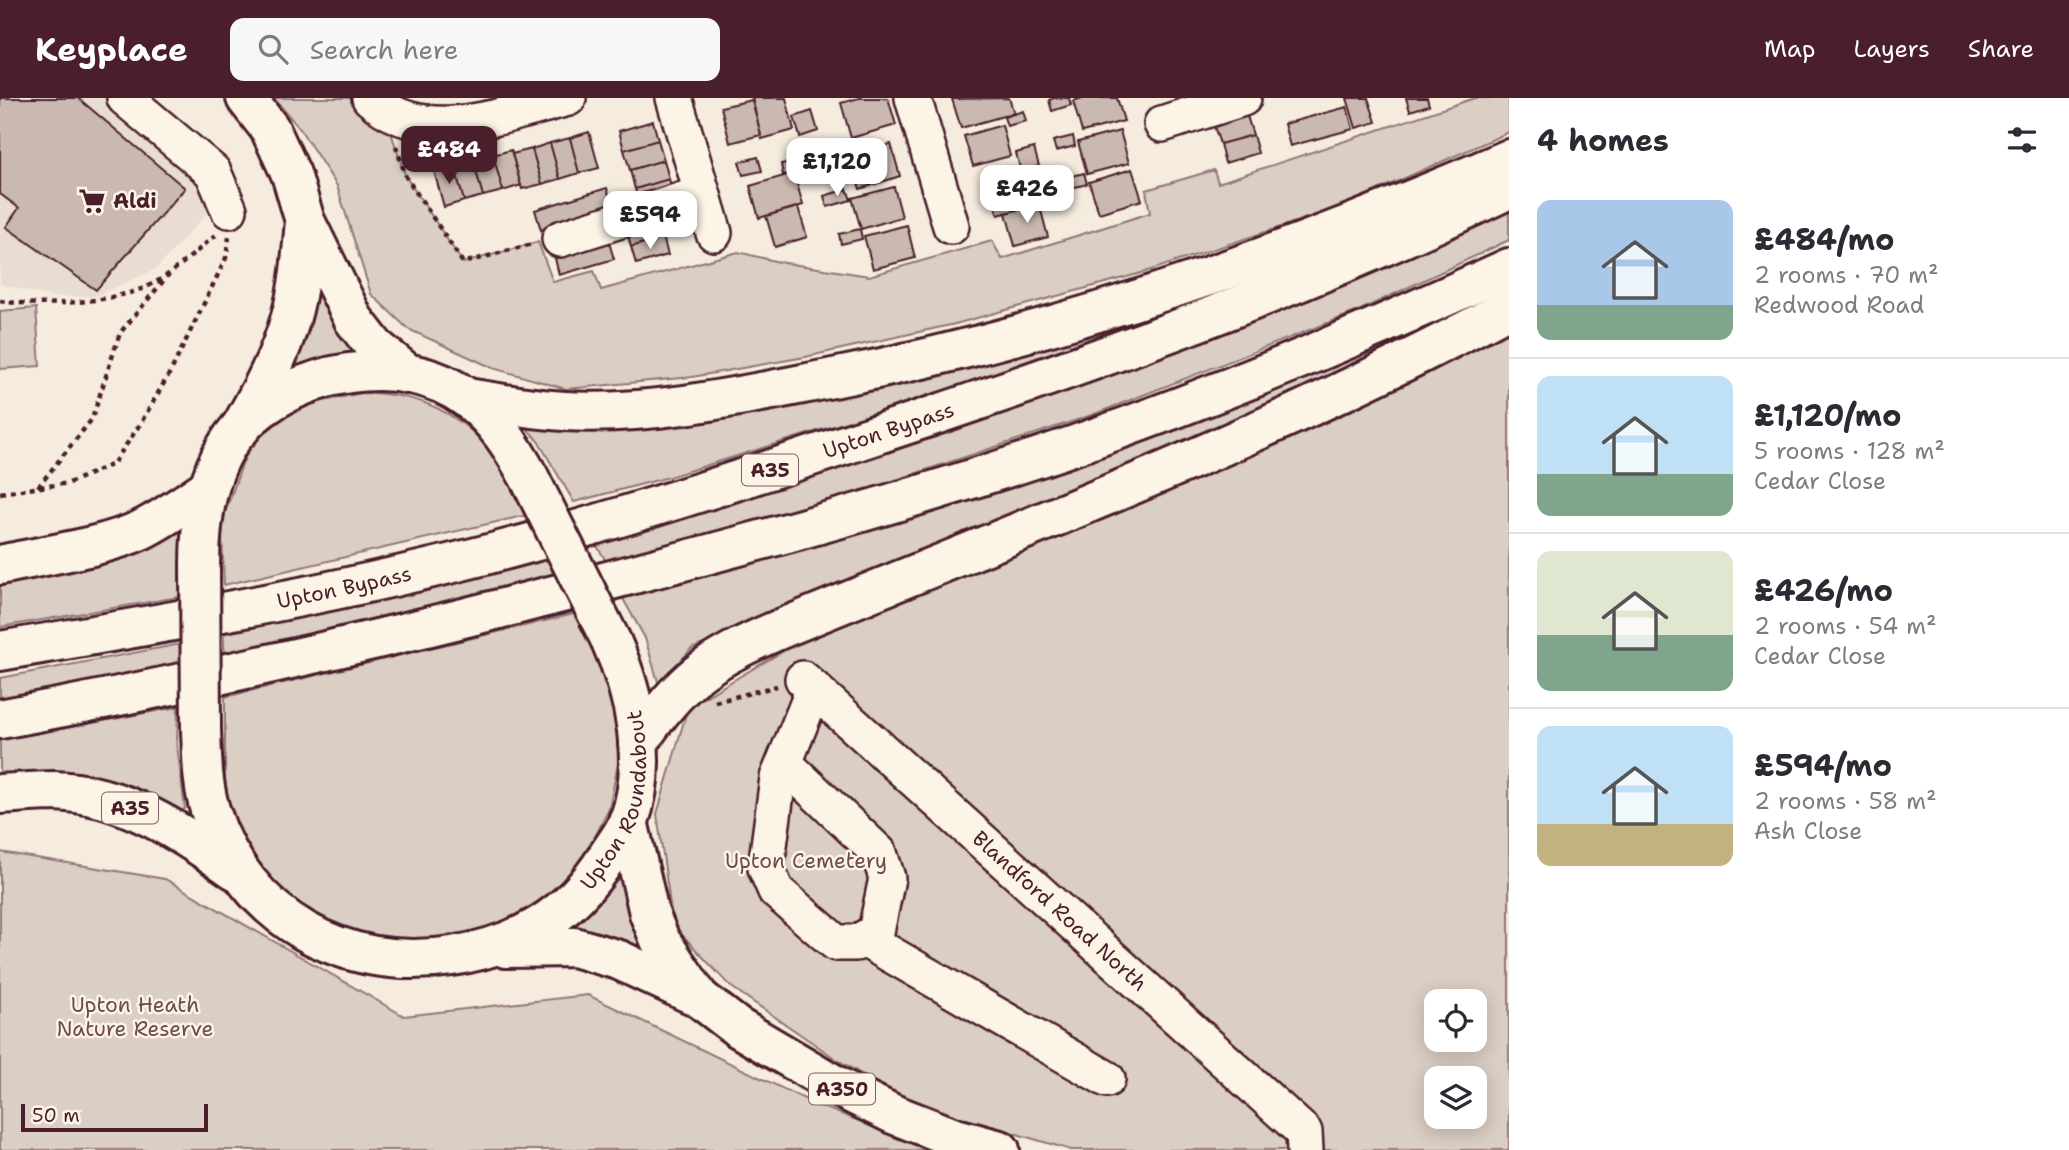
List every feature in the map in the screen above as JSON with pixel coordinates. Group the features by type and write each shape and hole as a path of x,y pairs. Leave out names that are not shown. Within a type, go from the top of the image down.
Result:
{"main road":[{"path":"246,98 270,128 291,174 305,221 354,320 375,347 408,374"},
{"path":"467,398 566,411 617,411 738,396 885,368 1077,319 1191,283 1364,219 1509,159"},
{"name":"Upton Bypass","path":"0,652 253,607 378,580 529,543 685,496 1040,380 1215,317 1345,264 1509,189"},
{"path":"240,429 269,376 291,317 300,278 305,221"},
{"path":"0,719 167,686 431,628 746,545 871,509 1076,444 1216,393 1352,338 1509,268"},
{"path":"638,743 683,685 699,670 732,650 1144,481 1289,415 1509,308"},
{"name":"Upton Roundabout","path":"375,371 408,374 448,387 467,398 502,432 530,479 611,640 630,690 638,743 638,775 628,821 590,884 545,921 493,948 412,960 381,958 329,944 283,916 256,892 243,875 217,829 210,810 201,729 200,541 209,487 229,444 240,429 279,398 310,382 350,373 375,371"},
{"path":"0,565 110,541 140,530 174,512 209,487"},
{"name":"A35","path":"0,794 56,791 118,803 150,816 243,875"},
{"name":"A350","path":"628,821 642,890 660,940 698,997"},
{"name":"A350","path":"493,948 574,947 619,960 698,997 737,1027 842,1089 893,1114 952,1137 1000,1150"}],"street":[{"path":"125,98 212,172 230,217"},
{"path":"377,105 430,125 477,122 568,98"},
{"path":"674,98 714,233"},
{"path":"913,98 951,226"},
{"path":"1161,121 1242,98"},
{"path":"560,239 702,194"},
{"path":"785,763 879,853 887,878 876,932 856,943 836,943 776,891 766,868 778,778 809,684"},
{"name":"Blandford Road North","path":"809,684 1304,1132 1305,1150"},
{"path":"864,939 1107,1079"}],"path":[{"path":"377,105 406,177 463,264 538,242 560,239"},
{"path":"37,487 92,419 120,332 174,268 230,217"},
{"path":"0,493 69,482 113,464 172,369 226,258 230,217"},
{"path":"0,302 22,305 114,298 148,286 174,268"},
{"path":"706,706 809,684"}],"shaded area":[{"name":"Aldi","path":"0,98 104,98 187,168 217,202 156,269 96,296 52,297 0,284"}],"green space":[{"path":"274,98 370,98 384,112 406,177 463,263 538,242 553,282 594,271 601,290 738,252 779,262 869,276 992,241 1002,259 1150,213 1146,190 1214,170 1218,183 1475,98 1509,98 1509,132 1337,208 1145,272 955,324 805,357 692,377 566,389 493,368 408,329 371,294 337,186 300,129"},
{"path":"1509,204 1509,240 1358,311 1092,415 817,506 609,566 594,541"},
{"path":"310,264 368,353 329,356 288,374"},
{"path":"1164,299 1172,310 911,402 669,477 574,502 538,441 525,426"},
{"path":"36,308 40,366 0,369 0,311"},
{"path":"1451,313 1455,320 1066,496 691,649 659,685 645,638 622,597"},
{"name":"Upton Cemetery","path":"1509,328 1509,1150 1071,1150 909,1102 836,1059 730,986 673,925 657,814 688,707 797,643"},
{"path":"362,393 394,395 423,402 463,424 495,454 527,515 224,585 222,534 225,513 243,462 254,441 290,413 314,403"},
{"path":"183,518 179,597 0,627 0,582"},
{"path":"545,551 556,581 225,659 223,629"},
{"path":"574,614 596,654 607,682 619,733 619,759 609,809 584,858 540,904 475,938 399,944 326,923 296,904 273,882 239,833 229,804 225,779 225,697"},
{"path":"181,644 180,668 0,703 0,678"},
{"path":"178,707 177,745 185,809 176,813 0,781 0,740"},
{"name":"Upton Heath Nature Reserve","path":"0,852 165,879 404,1016 588,995 817,1105 937,1150 0,1150"},
{"path":"620,866 647,957 565,927"}],"building":[{"name":"Aldi","path":"0,98 78,98 185,188 96,290 6,227 19,208 0,194"},
{"path":"752,98 786,98 794,130 762,139"},
{"path":"859,98 888,98 896,125 851,138 841,103"},
{"path":"1009,98 1014,113 961,128 952,99"},
{"path":"1069,98 1071,105 1052,111 1049,100"},
{"path":"1082,98 1117,98 1124,121 1082,132 1073,101"},
{"path":"1347,98 1368,98 1376,122 1356,128"},
{"path":"1406,98 1427,98 1429,105 1410,111"},
{"path":"752,100 761,135 730,143 721,107"},
{"path":"1347,107 1353,129 1290,146 1284,124"},
{"path":"812,111 818,131 800,137 794,117"},
{"path":"1023,111 1026,121 1007,126 1004,117"},
{"path":"1247,116 1253,135 1220,144 1214,126"},
{"path":"653,121 658,140 624,150 619,131"},
{"path":"1002,125 1010,156 973,166 964,136"},
{"path":"1120,131 1129,163 1087,174 1078,142"},
{"path":"589,132 599,168 579,173 570,138"},
{"path":"1253,135 1258,153 1225,163 1220,144"},
{"path":"1073,136 1075,146 1056,151 1053,141"},
{"path":"570,138 579,173 560,179 550,143"},
{"path":"658,140 664,160 630,170 624,150"},
{"path":"841,140 847,160 827,166 821,146"},
{"path":"550,143 560,179 542,184 532,149"},
{"path":"891,144 900,176 860,189 850,157"},
{"path":"1034,148 1039,166 1021,172 1016,153"},
{"path":"532,149 542,184 522,189 512,154"},
{"path":"511,150 521,185 503,191 493,155"},
{"path":"493,155 503,191 483,196 473,160"},
{"path":"758,157 762,171 743,175 739,162"},
{"path":"473,160 483,196 464,201 454,165"},
{"path":"664,160 669,179 635,189 630,170"},
{"path":"800,160 802,170 783,175 781,164"},
{"path":"454,165 464,201 444,207 434,171"},
{"path":"1132,169 1142,200 1099,213 1089,182"},
{"path":"1033,171 1042,203 998,215 989,183"},
{"path":"794,173 803,205 759,218 750,186"},
{"path":"1084,173 1087,184 1067,189 1064,178"},
{"path":"669,179 675,199 641,208 635,189"},
{"path":"894,187 902,217 861,229 852,198"},
{"path":"607,188 613,208 541,230 535,210"},
{"path":"847,189 851,200 827,207 824,196"},
{"path":"1039,203 1048,237 1015,246 1006,213"},
{"path":"798,207 807,237 775,247 766,216"},
{"path":"658,219 663,237 631,247 626,228"},
{"path":"907,225 915,258 873,269 864,236"},
{"path":"860,229 862,239 841,244 839,234"},
{"path":"663,237 668,255 636,264 631,247"},
{"path":"608,239 614,259 559,275 554,254"}],"place":[{"name":"Aldi","path":"92,201"}]}
